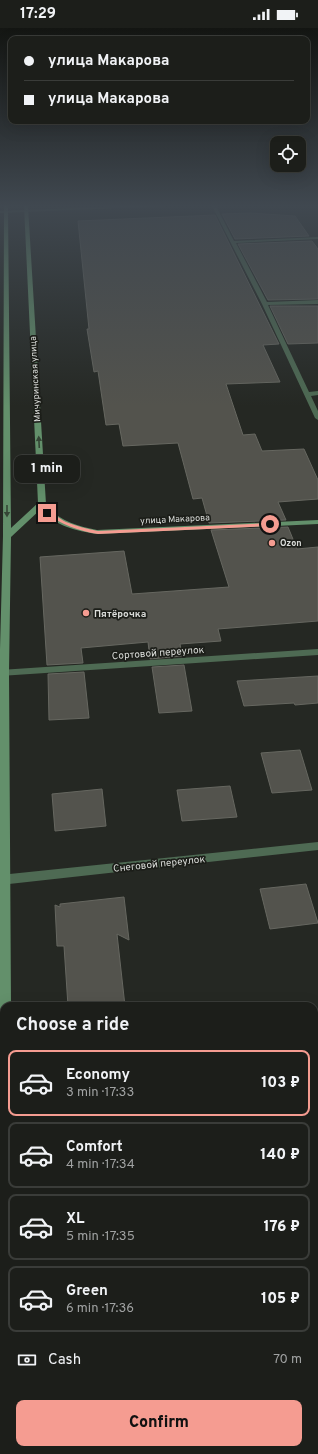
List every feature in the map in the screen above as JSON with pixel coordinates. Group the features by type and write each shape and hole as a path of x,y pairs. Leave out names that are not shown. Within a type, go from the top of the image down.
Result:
{"main road":[{"path":"4,273 2,880 5,1002"},
{"name":"Мичуринская улица","path":"29,273 42,504"},
{"path":"4,536 42,504"},
{"name":"улица Макарова","path":"42,504 47,513 63,522 86,531 98,532 318,522"}],"street":[{"path":"249,273 308,394 318,418"},
{"path":"265,304 318,302"},
{"path":"308,394 318,393"},
{"name":"Сортовой переулок","path":"2,673 318,652"},
{"name":"Снеговой переулок","path":"2,880 318,846"}],"building":[{"path":"83,273 244,273 279,344 263,345 280,382 226,384 243,435 255,434 262,451 304,449 318,480 318,499 278,502 286,520 209,523 202,498 193,499 178,443 123,446 119,424 106,425 98,371 94,372 87,329 89,329"},
{"path":"253,273 318,273 318,299 268,300"},
{"path":"270,306 318,306 318,343 288,344"},
{"path":"288,527 297,549 318,547 318,621 218,629 221,641 180,644 182,656 150,659 148,642 81,648 83,663 47,665 40,557 124,551 132,594 229,587 211,530"},
{"path":"184,665 192,711 159,713 152,667"},
{"path":"84,672 89,718 49,720 48,674"},
{"path":"318,676 318,703 295,705 294,703 244,706 237,681"},
{"path":"300,750 312,790 272,793 261,753"},
{"path":"230,786 237,817 182,821 177,790"},
{"path":"102,789 106,826 55,831 52,794"},
{"path":"306,884 318,923 270,929 260,889"},
{"path":"124,897 129,940 117,934 125,1002 68,1002 64,946 57,946 55,905 60,907 60,904"}],"place":[{"name":"Ozon","path":"272,543"},
{"name":"Пятёрочка","path":"86,613"}],"route":[{"path":"47,513 54,518 86,531 98,532 270,524"}]}
